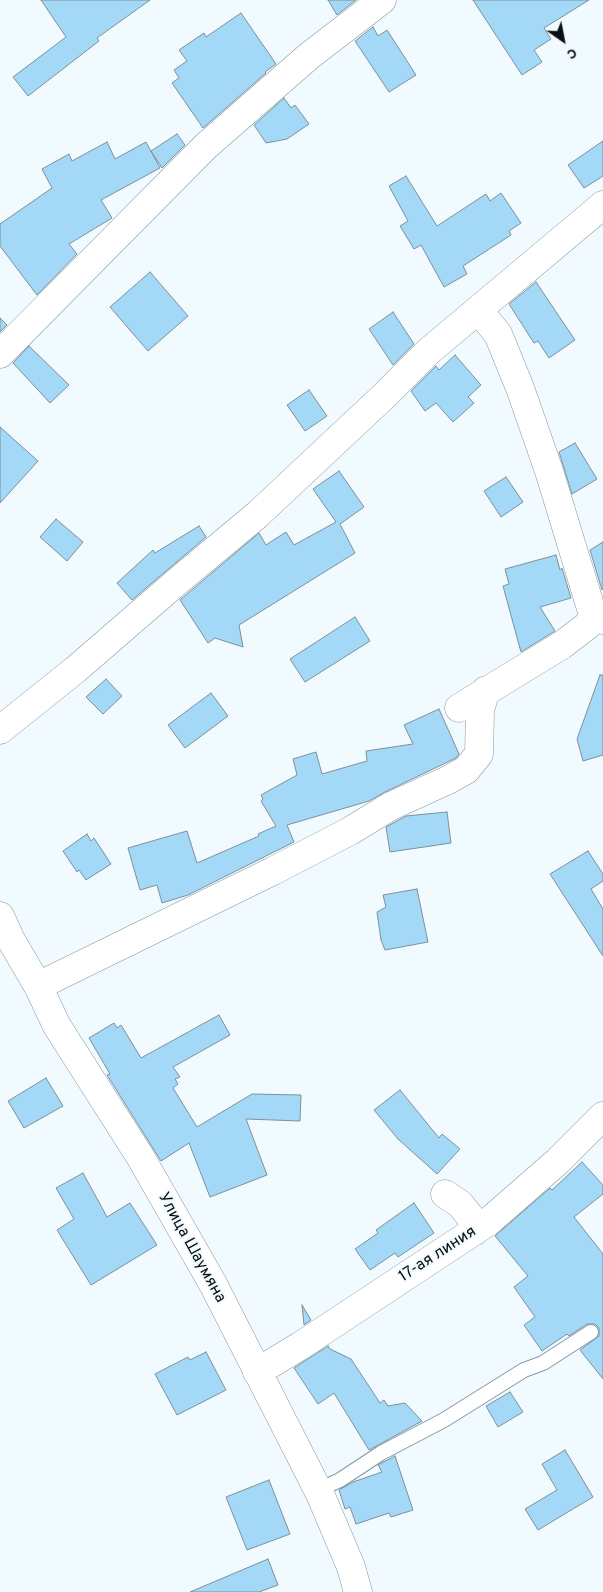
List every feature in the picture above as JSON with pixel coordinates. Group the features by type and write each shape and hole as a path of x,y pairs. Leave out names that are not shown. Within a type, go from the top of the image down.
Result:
{"street":[{"path":"0,354 206,146 309,56 382,0"},
{"path":"0,730 75,670 256,515 386,395 429,351 603,205"},
{"path":"459,708 562,644 598,618 520,388 498,334 479,311"},
{"path":"38,986 273,871 350,831 391,806 466,770 479,754 480,710 486,690"},
{"name":"Улица Шаумяна","path":"0,916 58,1026 141,1158 198,1259 318,1490 352,1567 358,1592"},
{"name":"17-ая линия","path":"257,1372 300,1346 488,1222 558,1161 603,1116"},
{"path":"445,1194 460,1204 472,1219 475,1231"}],"lane":[{"path":"318,1490 340,1480 381,1453 444,1420 524,1370 543,1362 592,1332"}],"building":[{"path":"41,0 150,0 97,38 99,41 28,96 13,77 66,37"},
{"path":"328,0 356,0 337,15"},
{"path":"473,0 589,0 544,28 551,39 534,50 542,62 522,75"},
{"path":"241,13 276,64 203,128 172,83 179,78 174,70 187,61 179,50 204,33 206,37"},
{"path":"373,27 378,36 387,30 416,75 389,92 355,41"},
{"path":"284,98 291,108 295,105 309,124 287,139 266,143 254,125"},
{"path":"177,134 185,145 162,168 151,151"},
{"path":"603,141 603,176 584,188 568,165"},
{"path":"107,142 115,159 146,142 160,168 101,200 112,218 69,244 77,254 37,295 0,246 0,224 52,188 42,169 69,154 72,161"},
{"path":"406,176 437,226 486,194 490,201 501,193 521,223 509,231 511,235 463,266 467,274 444,287 421,245 414,249 400,226 408,221 389,186"},
{"path":"150,272 188,316 148,351 110,307"},
{"path":"536,282 575,340 549,358 538,341 534,343 509,304"},
{"path":"393,312 414,344 393,365 369,329"},
{"path":"0,318 7,325 0,332"},
{"path":"29,346 69,385 50,403 13,363"},
{"path":"455,355 481,385 468,397 474,403 453,422 436,403 425,411 411,391 436,366 439,370"},
{"path":"309,390 327,416 305,431 287,405"},
{"path":"0,427 38,461 0,503"},
{"path":"575,443 597,479 572,494 559,452"},
{"path":"339,471 364,507 340,524 355,553 239,625 243,647 215,638 208,643 180,600 259,533 266,545 286,532 294,545 336,522 313,489"},
{"path":"506,477 523,502 501,517 484,491"},
{"path":"56,519 83,542 67,561 40,537"},
{"path":"199,526 206,537 132,600 117,583 153,550 155,553"},
{"path":"603,542 603,589 602,590 590,550"},
{"path":"556,555 571,598 540,607 555,631 521,652 503,586 509,584 505,569"},
{"path":"355,617 370,641 305,682 290,659"},
{"path":"600,675 603,675 603,755 583,761 577,739"},
{"path":"106,679 122,696 103,714 86,697"},
{"path":"211,693 228,716 185,748 168,725"},
{"path":"439,709 459,754 456,758 369,801 287,825 294,842 188,895 162,903 157,885 140,890 128,848 187,831 197,863 259,836 258,834 276,826 261,801 263,799 261,795 297,775 293,759 316,752 322,774 367,761 366,751 413,744 404,725"},
{"path":"447,812 451,843 390,852 386,827 406,816"},
{"path":"87,834 91,841 94,838 111,864 86,880 79,870 77,872 63,851"},
{"path":"588,851 603,874 603,881 591,889 603,909 603,956 550,874"},
{"path":"417,889 428,942 385,950 381,940 377,912 386,907 383,895"},
{"path":"219,1015 230,1035 173,1067 180,1077 175,1079 178,1084 173,1088 197,1127 252,1094 301,1095 300,1121 246,1119 267,1175 210,1197 189,1143 161,1161 107,1075 110,1074 89,1038 114,1023 117,1028 121,1025 141,1058"},
{"path":"46,1078 63,1106 24,1128 8,1101"},
{"path":"400,1090 439,1138 442,1134 460,1149 437,1174 398,1139 374,1110"},
{"path":"582,1162 603,1185 603,1194 574,1217 603,1254 603,1379 580,1350 599,1336 599,1328 595,1324 587,1324 569,1336 567,1334 542,1351 524,1325 535,1317 514,1287 528,1276 495,1236 550,1188 552,1190"},
{"path":"83,1173 107,1217 130,1203 157,1245 91,1285 57,1230 74,1219 56,1188"},
{"path":"414,1203 434,1233 398,1257 395,1253 370,1270 355,1249 378,1233 376,1230"},
{"path":"302,1305 311,1320 304,1325"},
{"path":"328,1346 330,1349 351,1359 380,1403 384,1400 388,1406 405,1403 422,1421 369,1450 334,1393 318,1404 294,1368"},
{"path":"206,1352 226,1390 177,1415 155,1374 188,1357 190,1360"},
{"path":"510,1392 523,1412 498,1427 486,1406"},
{"path":"565,1450 593,1497 538,1530 525,1509 557,1490 542,1464"},
{"path":"395,1456 413,1510 391,1517 389,1513 356,1524 350,1507 345,1509 339,1490 353,1482 382,1472 378,1465"},
{"path":"269,1480 290,1534 247,1550 226,1497"},
{"path":"268,1559 278,1585 259,1592 190,1592"}]}
